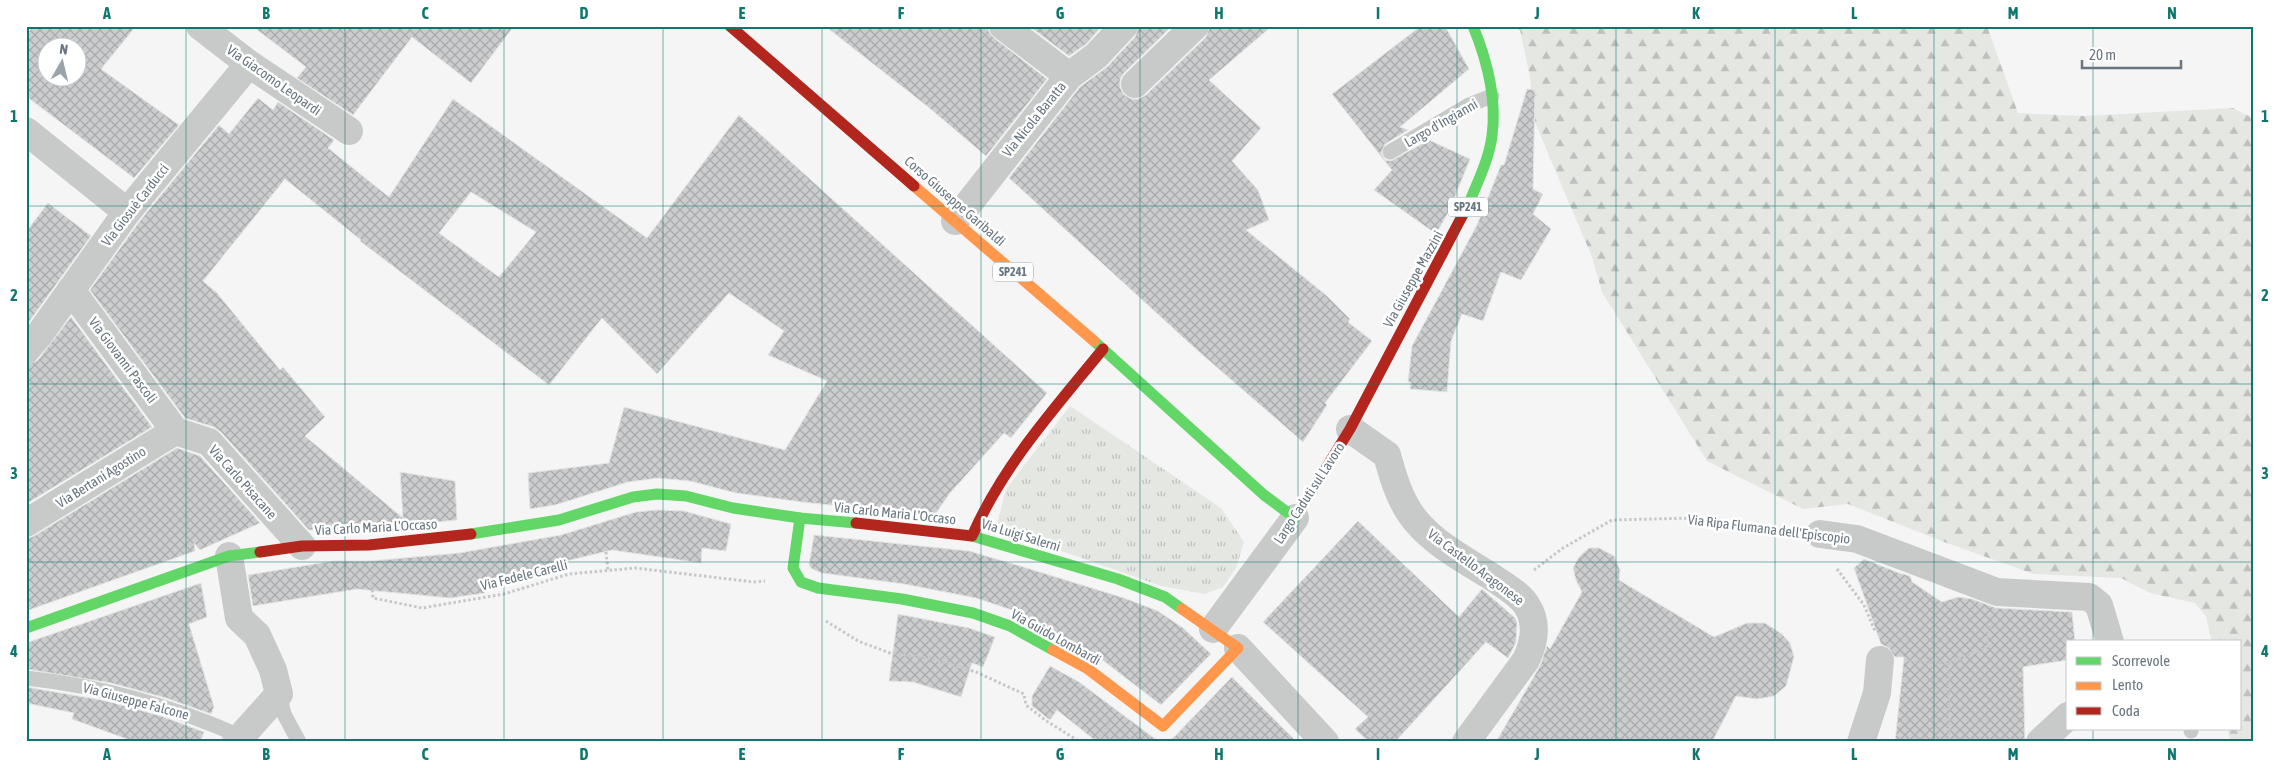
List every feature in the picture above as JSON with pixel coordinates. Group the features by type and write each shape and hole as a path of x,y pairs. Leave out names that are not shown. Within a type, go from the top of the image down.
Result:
{"street":[{"name":"Via Giacomo Leopardi","path":"200,26 249,64 349,131"},
{"name":"Corso Giuseppe Garibaldi","path":"730,26 1103,349 1264,495 1295,518"},
{"path":"1002,26 1069,76"},
{"name":"Via Nicola Baratta","path":"955,221 1069,76 1096,56 1124,26"},
{"path":"1135,84 1195,26"},
{"name":"Via Giuseppe Mazzini","path":"1380,372 1463,218 1485,165 1492,136 1492,96 1484,54 1473,26"},
{"name":"Via Giosuè Carducci","path":"26,350 127,212 249,64"},
{"path":"26,130 127,212"},
{"name":"Via Giovanni Pascoli","path":"71,290 176,431"},
{"name":"Via Luigi Salerni","path":"1103,349 1001,477 982,509 972,536 1118,579 1221,618 1238,648"},
{"name":"Largo Caduti sul Lavoro","path":"1221,618 1295,518 1350,430 1380,372"},
{"name":"Via Castello Aragonese","path":"1350,430 1387,454 1392,476 1415,520 1440,544 1510,589 1527,605 1533,619 1534,634 1532,648 1526,660 1466,742"},
{"name":"Via Bertani Agostino","path":"26,523 176,431"},
{"name":"Via Carlo Pisacane","path":"176,431 209,442 302,546"},
{"name":"Via Carlo Maria L'Occaso","path":"26,628 229,556 302,546 369,544 452,538 559,520 633,496 657,494 686,496 733,508 800,518 972,536"},
{"name":"Via Guido Lombardi","path":"800,518 793,568 801,582 818,588 902,599 973,613 1010,626 1088,669 1163,726 1238,648"},
{"name":"Via Ripa Flumana dell'Episcopio","path":"1820,534 1856,539 1997,592 2071,595 2090,598 2099,606 2109,640"},
{"path":"229,556 239,618 257,635 273,670 279,694 239,739"},
{"path":"1238,648 1325,742"},
{"path":"1861,742 1877,694 1880,660"},
{"path":"2040,742 2066,718"}],"lane":[{"name":"Largo d'Ingianni","path":"1390,152 1468,105 1492,96"},
{"name":"Via Giuseppe Falcone","path":"26,678 76,684 199,718 239,739"},
{"path":"279,694 284,714 299,742"}],"path":[{"name":"Via Ripa Flumana dell'Episcopio","path":"1510,589 1563,548 1612,520 1693,518 1778,527 1820,534"},
{"path":"1820,534 1816,547 1843,575 1864,605 1871,619 1880,660 1948,663 1986,648 1997,592"},
{"name":"Via Fedele Carelli","path":"369,544 373,598 422,608 504,594 569,574 635,568 754,582 768,581"},
{"path":"606,552 608,571"},
{"path":"822,618 858,642 890,653 933,659 976,672 1024,694 1026,705 1045,720 1080,742"},
{"path":"1948,663 1949,742"}],"green space":[{"path":"1511,26 1987,26 2018,113 2084,116 2233,108 2253,118 2253,742 2230,742 2228,730 2242,730 2242,640 2212,640 2206,616 2195,603 2150,593 2121,578 2034,574 1944,542 1848,504 1803,509 1707,461 1602,292 1592,257 1534,120 1530,77 1520,30"},
{"path":"1070,406 1221,508 1244,542 1236,568 1223,587 1205,594 1161,586 996,528 1006,489"}],"building":[{"path":"33,26 136,26 101,69 179,125 134,178 26,96 26,35"},
{"path":"252,26 514,26 471,83 412,37 353,115 297,78 306,67"},
{"path":"825,26 988,26 989,32 994,38 1047,79 986,156 927,106"},
{"path":"1029,26 1102,26 1086,44 1069,56"},
{"path":"1139,26 1172,26 1120,79 1120,87 1123,94 1131,99 1139,99 1146,95 1206,37 1210,26 1272,26 1209,80 1261,128 1232,161 1258,190 1269,220 1246,230 1327,296 1350,319 1348,322 1372,341 1325,403 1327,405 1303,442 1197,350 1009,178 1080,87 1107,67 1135,37"},
{"path":"1421,26 1445,26 1469,69 1400,127 1408,130 1385,144 1381,153 1385,160 1391,161 1429,140 1470,159 1449,211 1436,234 1374,190 1392,170 1332,94"},
{"path":"1527,89 1535,90 1533,189 1543,194 1533,214 1551,229 1521,280 1501,272 1483,321 1462,314 1451,341 1447,392 1410,389 1411,382 1408,382 1412,346 1477,225 1501,165 1504,165"},
{"path":"258,98 273,110 278,102 334,140 328,148 389,197 453,99 647,238 739,115 1047,393 1011,438 1004,433 950,493 934,516 736,493 690,481 658,478 628,482 555,505 530,509 528,473 609,463 624,407 785,450 827,381 768,355 784,331 729,293 657,374 602,318 549,385 360,241 285,179 203,281 217,293 280,370 283,367 325,417 305,436 403,518 400,472 455,481 457,520 368,529 309,530 221,432 214,427 185,418 90,290 139,222 219,125 229,134","holes":["471,192 536,232 499,277 439,233"]},
{"path":"48,203 91,236 26,326 26,232"},
{"path":"71,317 152,427 26,504 26,365 38,360"},
{"path":"177,448 200,456 260,523 200,550 194,543 195,551 26,611 26,539 34,536"},
{"path":"657,510 684,511 731,524 726,551 702,548 701,563 612,550 483,581 485,593 450,598 357,589 253,606 248,575 333,561 370,561 459,553 561,535 636,512"},
{"path":"1358,521 1459,617 1482,589 1515,618 1517,623 1516,642 1508,658 1486,642 1395,742 1369,742 1355,729 1368,717 1263,622"},
{"path":"814,535 969,551 1020,566 1124,598 1158,611 1183,628 1211,654 1161,705 1096,655 1015,611 976,598 904,584 822,573 812,569 809,565"},
{"path":"1589,548 1599,548 1614,556 1620,570 1619,580 1714,637 1747,623 1765,623 1782,634 1790,643 1794,657 1786,686 1774,696 1757,699 1736,696 1712,742 1496,742 1540,666 1547,646 1550,649 1582,592 1573,568 1579,557"},
{"path":"1864,559 1910,576 1912,582 1942,602 1958,597 1972,599 1996,608 2072,612 2075,640 2066,640 2066,660 2023,667 2025,742 1895,742 1904,657 1895,657 1889,648 1881,644 1854,568"},
{"path":"201,583 207,617 189,624 214,707 211,714 166,698 111,683 26,669 26,643"},
{"path":"898,614 969,628 995,637 983,667 972,663 961,697 913,682 889,681"},
{"path":"1050,666 1079,682 1154,738 1161,741 1168,741 1174,737 1232,677 1297,742 1097,742 1057,710 1050,720 1032,706 1032,696"},
{"path":"26,687 107,701 161,716 204,732 200,742 135,742 72,719 74,713 26,703"}],"traffic: fast":[{"path":"1469,203 1483,170 1492,136 1493,122 1490,80 1483,52 1473,26"},
{"path":"1094,341 1264,495 1295,518 1320,478"},
{"path":"471,534 559,520 633,497 657,494 686,496 733,508 800,518 856,523"},
{"path":"800,518 793,568 801,582 818,588 902,599 973,613 1010,626 1053,650"},
{"path":"973,534 972,536 1118,579 1165,597 1182,609"},
{"path":"26,628 229,556 260,552"}],"traffic: slow":[{"path":"914,186 1094,341"},
{"path":"1053,650 1088,669 1163,726 1238,648 1182,609"}],"traffic: jam":[{"path":"730,26 914,186"},
{"path":"1320,478 1350,429 1469,203"},
{"path":"973,534 986,508 1015,460 1103,349"},
{"path":"856,523 972,536"},
{"path":"260,552 302,546 369,545 471,534"}]}
